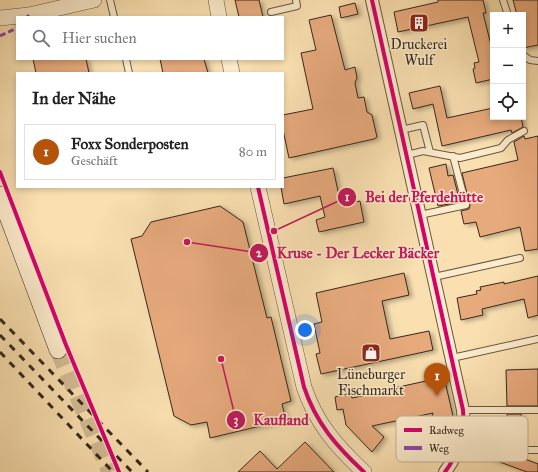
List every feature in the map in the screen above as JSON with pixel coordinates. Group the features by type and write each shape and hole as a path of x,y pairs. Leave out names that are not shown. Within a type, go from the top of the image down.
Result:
{"main road":[{"path":"0,195 58,350"}],"street":[{"path":"32,16 94,0"},
{"path":"216,0 219,16"},
{"path":"372,0 452,358 463,416"},
{"path":"0,18 16,18"},
{"path":"0,29 16,22"},
{"path":"229,60 232,72"},
{"path":"257,192 308,399 317,418 328,434 344,453 364,472"},
{"path":"445,472 452,462"}],"lane":[{"path":"110,0 114,16"},
{"path":"271,12 297,6 296,0"},
{"path":"503,0 507,12"},
{"path":"526,57 530,60 538,61"},
{"path":"126,60 129,72"},
{"path":"401,130 423,124 430,152"},
{"path":"407,155 423,151 460,158 501,148 508,140 524,131"},
{"path":"420,215 466,205 454,156"},
{"path":"434,277 520,258"},
{"path":"452,358 538,339"},
{"path":"463,410 538,410"}],"building":[{"path":"235,0 259,0 263,16 239,16"},
{"name":"Druckerei Wulf","path":"438,0 483,0 486,13 483,13 490,41 490,80 476,83 473,69 475,68 474,63 479,62 468,17 398,32 394,12 438,2"},
{"path":"513,0 538,0 538,45 526,47 526,12 516,12"},
{"path":"355,3 358,14 341,18 339,7"},
{"path":"331,15 345,70 355,67 357,78 355,83 358,98 364,97 367,112 372,115 377,137 374,139 289,158 284,135 284,115 313,109 301,53 316,50 309,20"},
{"path":"33,60 86,60 89,72 36,72"},
{"path":"160,60 204,60 208,72 163,72"},
{"path":"440,86 447,118 490,109 490,120 522,120 523,127 512,133 511,130 442,146 433,104 413,109 409,93"},
{"path":"524,136 525,139 538,136 538,249 525,251 520,227 480,237 476,222 464,224 461,211 469,209 470,206 462,173 518,160 514,142"},
{"path":"446,164 448,176 453,175 460,202 438,206 429,168"},
{"path":"333,168 341,205 360,201 364,222 319,232 316,220 325,217 320,196 284,204 281,188 284,188 284,178"},
{"path":"220,206 243,222 267,318 271,317 291,401 282,404 286,420 210,438 207,422 191,425 174,416 131,239 142,236 151,222"},
{"path":"404,273 409,295 382,301 390,339 429,331 433,350 321,374 316,354 320,353 314,324 322,322 316,293"},
{"path":"538,276 538,315 528,318 524,299 482,309 483,315 461,320 457,298 477,294 476,291 481,290 480,287 504,282 504,284"},
{"path":"538,369 538,406 507,406 506,370"},
{"path":"444,377 453,416 432,416 433,413 419,416 396,416 396,421 372,426 384,437 372,452 346,425 343,409 337,410 335,397 350,393 352,398"},
{"path":"507,414 521,414 521,416 507,416"},
{"path":"305,442 334,472 238,472 260,451 277,469"},
{"path":"528,460 538,464 538,472 527,472 500,462 528,462"}],"tunnel":[{"path":"58,350 110,472"}],"railway":[{"path":"0,319 148,472"},
{"path":"0,335 132,472"},
{"path":"0,352 113,472"}],"marked path":[{"path":"0,36 16,28"}],"cycle path":[{"path":"372,0 463,410 463,416"},
{"path":"0,172 66,345 119,472"},
{"path":"258,188 304,387 314,412 328,433 344,453 364,472"},
{"path":"445,472 452,462"}],"place":[{"name":"Druckerei Wulf","path":"419,23"},
{"name":"Bei der Pferdehütte","path":"274,231"},
{"name":"Kruse - Der Lecker Bäcker","path":"187,242"},
{"name":"Lüneburger Fischmarkt","path":"371,353"},
{"name":"Kaufland","path":"221,359"},
{"name":"Foxx Sonderposten","path":"437,396"}]}
